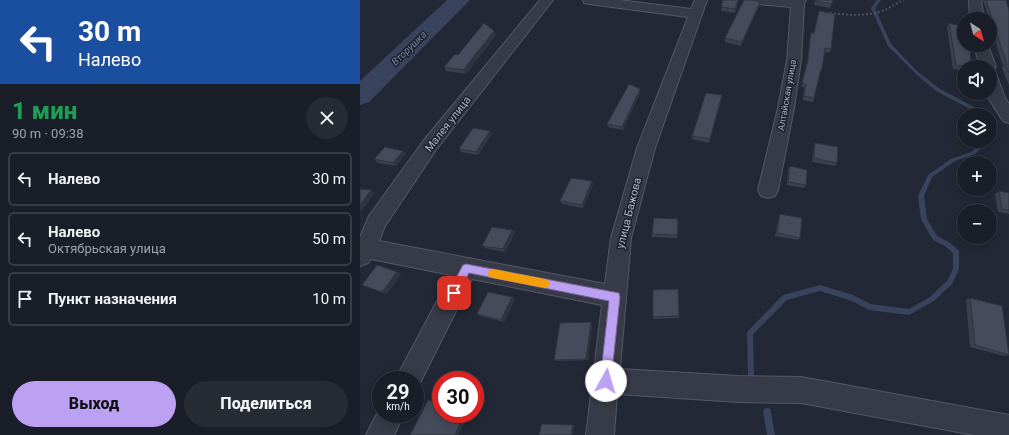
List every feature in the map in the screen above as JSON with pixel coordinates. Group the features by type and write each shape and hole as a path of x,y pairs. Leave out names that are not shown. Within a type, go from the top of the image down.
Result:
{"street":[{"name":"Малея улица","path":"362,251 376,222 430,145 547,0"},
{"path":"589,0 698,7"},
{"path":"757,0 798,5"},
{"path":"974,0 976,12"},
{"name":"Алтайская улица","path":"768,190 786,108 794,60 798,5"},
{"name":"улица Бажова","path":"600,435 621,238 646,148 698,7"},
{"path":"997,99 1009,117"},
{"path":"362,251 466,268 615,297"},
{"path":"413,371 466,268"},
{"path":"606,381 738,389 801,390 1009,428"},
{"path":"380,435 386,423"}],"path":[{"path":"798,5 849,15 886,10 904,0"}],"building":[{"path":"723,0 738,0 735,9 721,7"},
{"path":"744,0 760,2 742,42 725,38"},
{"path":"833,0 832,4 815,1"},
{"path":"986,0 1006,0 1009,11 1009,73 997,34 997,12 990,12"},
{"path":"819,11 835,14 831,49 825,48 822,69 814,98 804,96 806,84 802,83 808,60 811,33 814,33"},
{"path":"484,23 494,31 463,70 444,67 455,54 458,55"},
{"path":"949,23 957,25 957,52 971,52 970,60 957,60 956,65"},
{"path":"629,84 640,89 622,127 607,124"},
{"path":"706,93 722,95 710,139 692,136"},
{"path":"473,128 490,131 476,152 459,149"},
{"path":"815,143 838,147 837,163 814,158"},
{"path":"385,147 403,151 393,163 374,159"},
{"path":"790,166 807,170 806,185 788,182"},
{"path":"571,178 592,181 582,205 560,201"},
{"path":"360,189 371,190 360,205"},
{"path":"999,191 1009,193 1009,210 1002,209"},
{"path":"780,214 802,218 800,238 777,233"},
{"path":"654,218 678,219 677,235 652,234"},
{"path":"492,227 512,230 503,249 482,246"},
{"path":"377,265 397,272 382,292 362,285"},
{"path":"678,289 679,316 653,317 653,290"},
{"path":"488,292 512,297 501,320 477,314"},
{"path":"970,298 1002,306 1009,355 975,345"},
{"path":"591,322 586,359 554,360 560,323"},
{"path":"428,400 432,401 432,423 460,423 455,435 410,435 416,423 424,423 424,408"},
{"path":"542,424 573,425 571,435 539,435"}],"waterway":[{"name":"Вторушка","path":"360,96 459,0"},
{"path":"879,0 873,8 889,45 917,73 938,90 972,108"},
{"path":"751,375 750,333 785,297 820,288 853,298 869,307 909,312 932,299 950,282 956,269 956,252 947,244 935,238 924,219 921,196 930,176 953,160 973,153 979,148"},
{"path":"767,412 771,435"}],"slow traffic":[{"path":"493,273 545,283"}],"route":[{"path":"454,293 466,268 615,297 606,381"}]}
